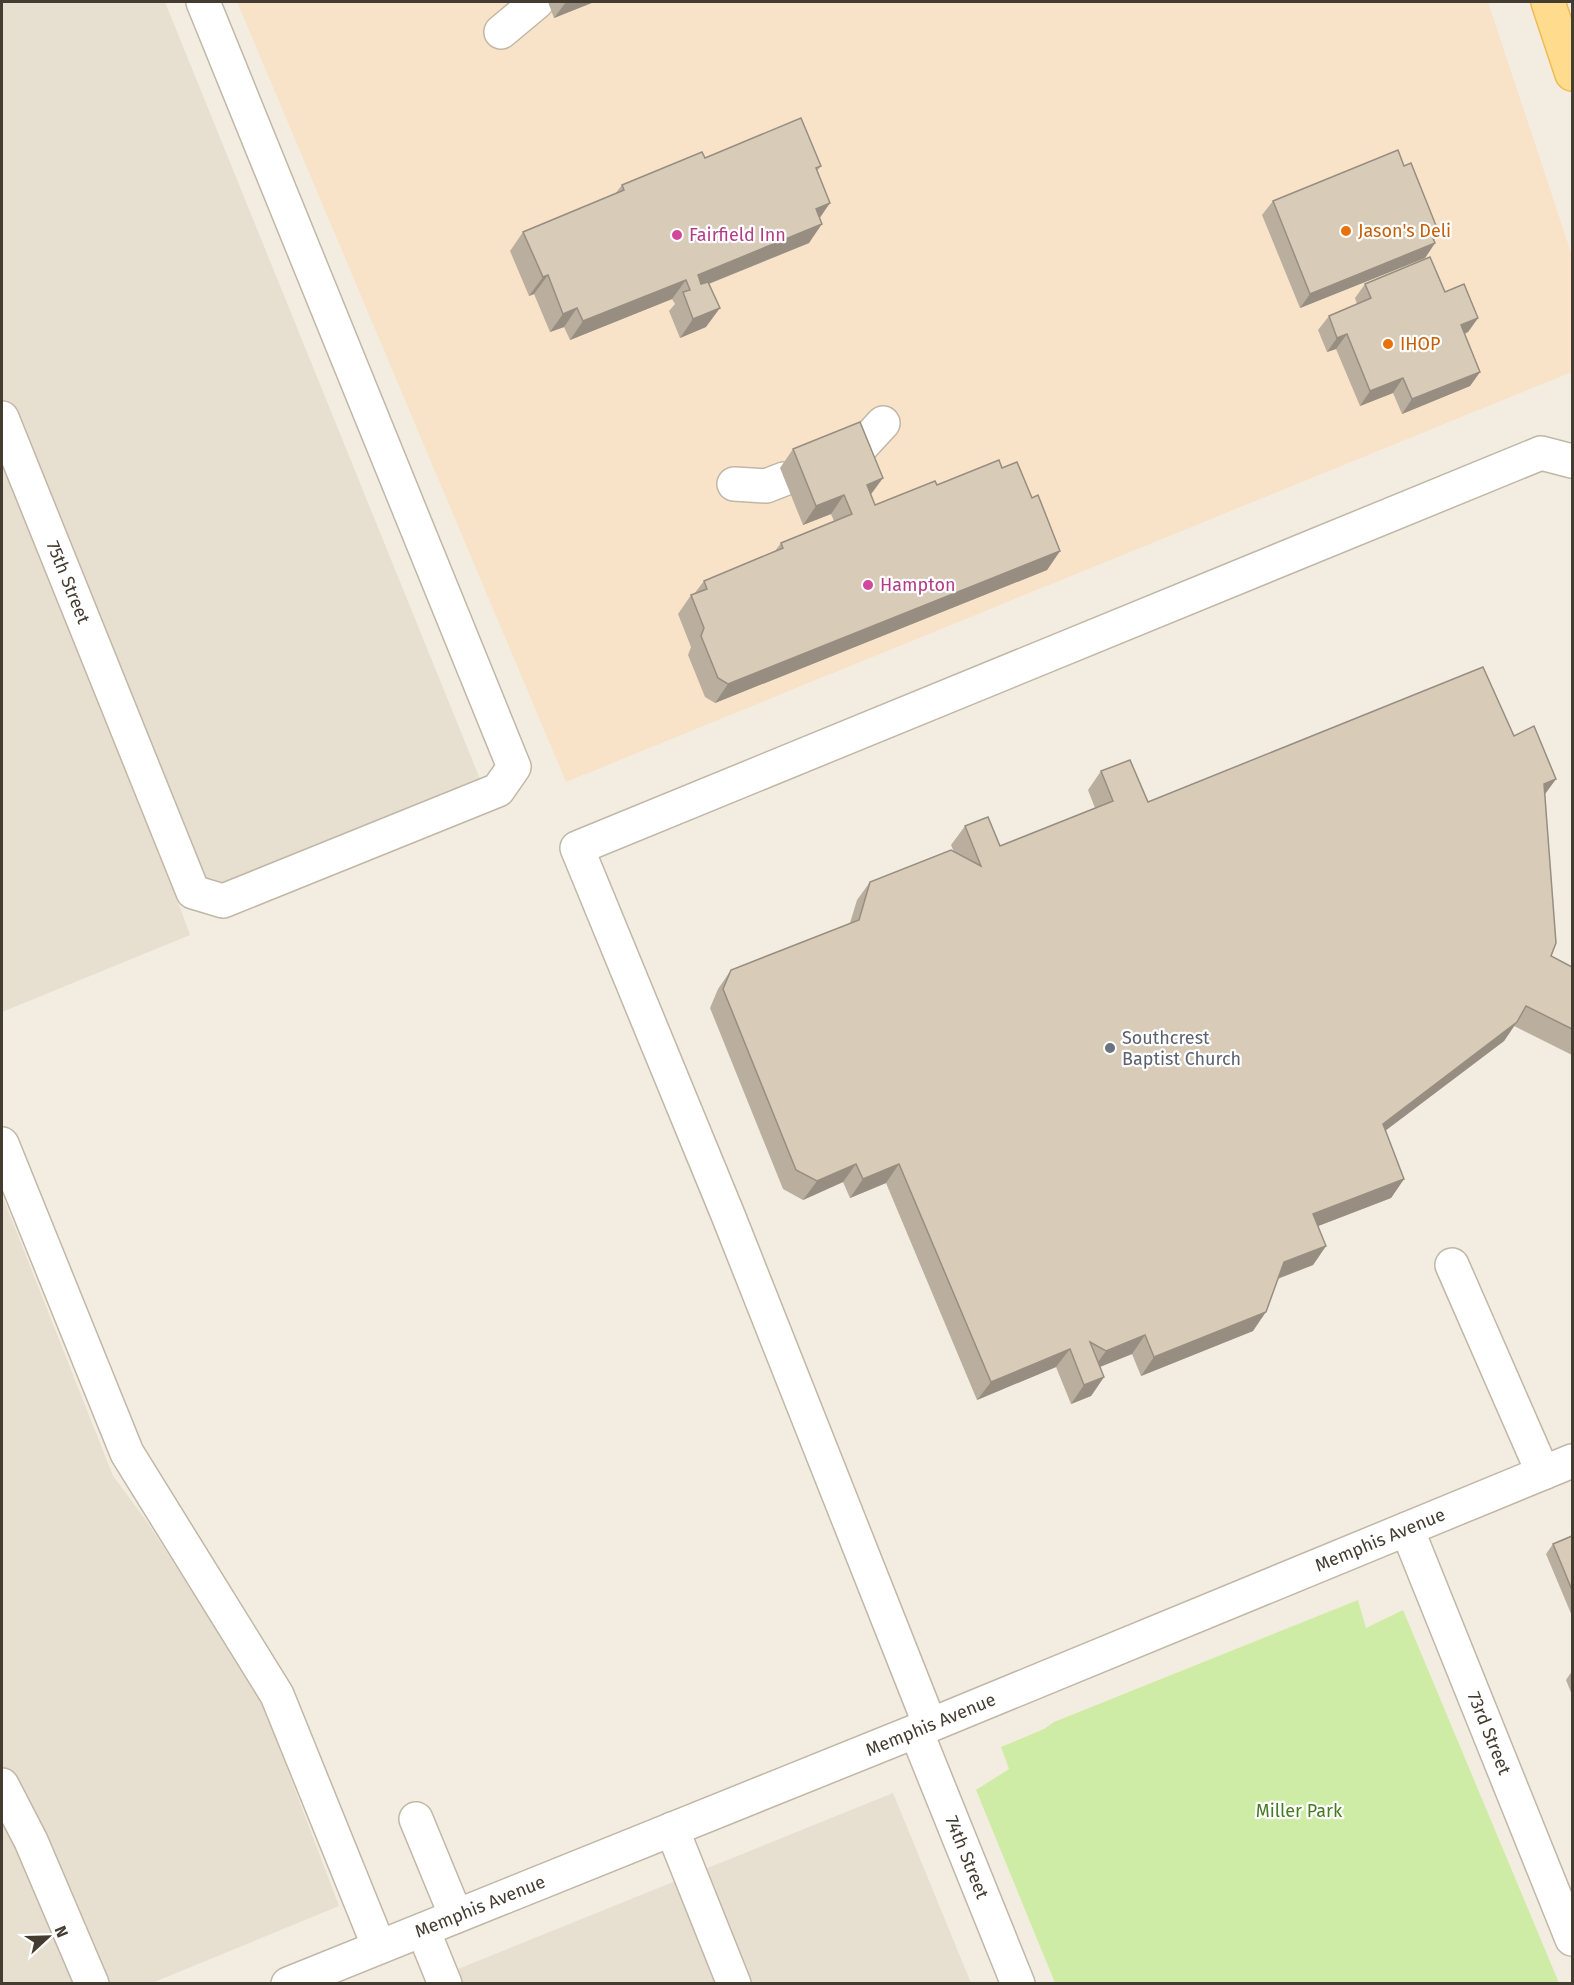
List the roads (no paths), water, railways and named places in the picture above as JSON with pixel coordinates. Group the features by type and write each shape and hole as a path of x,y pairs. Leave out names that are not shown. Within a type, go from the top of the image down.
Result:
{"main road":[{"path":"1548,2 1572,74"}],"street":[{"name":"75th Street","path":"2,418 8,455 134,747 193,892 224,901 498,790 514,767 203,2"},
{"path":"501,32 537,2"},
{"path":"851,453 859,449 883,423"},
{"name":"74th Street","path":"1018,1983 732,1226 577,848 1541,453 1572,461"},
{"path":"734,484 766,486 784,479"},
{"path":"2,1144 127,1453 277,1695 378,1947"},
{"path":"1452,1266 1542,1473"},
{"name":"Memphis Avenue","path":"288,1983 923,1728 1572,1461"},
{"name":"73rd Street","path":"1407,1529 1572,1939"},
{"path":"2,1785 31,1841 92,1983"},
{"path":"416,1819 456,1916"},
{"path":"672,1829 734,1983"},
{"path":"423,1930 445,1983"}],"place":[{"name":"Jason's Deli","path":"1346,231"},
{"name":"Fairfield Inn","path":"677,235"},
{"name":"IHOP","path":"1388,344"},
{"name":"Hampton","path":"868,585"},
{"name":"Southcrest Baptist Church","path":"1110,1048"}],"park label":[{"name":"Miller Park","path":"1299,1811"}]}
